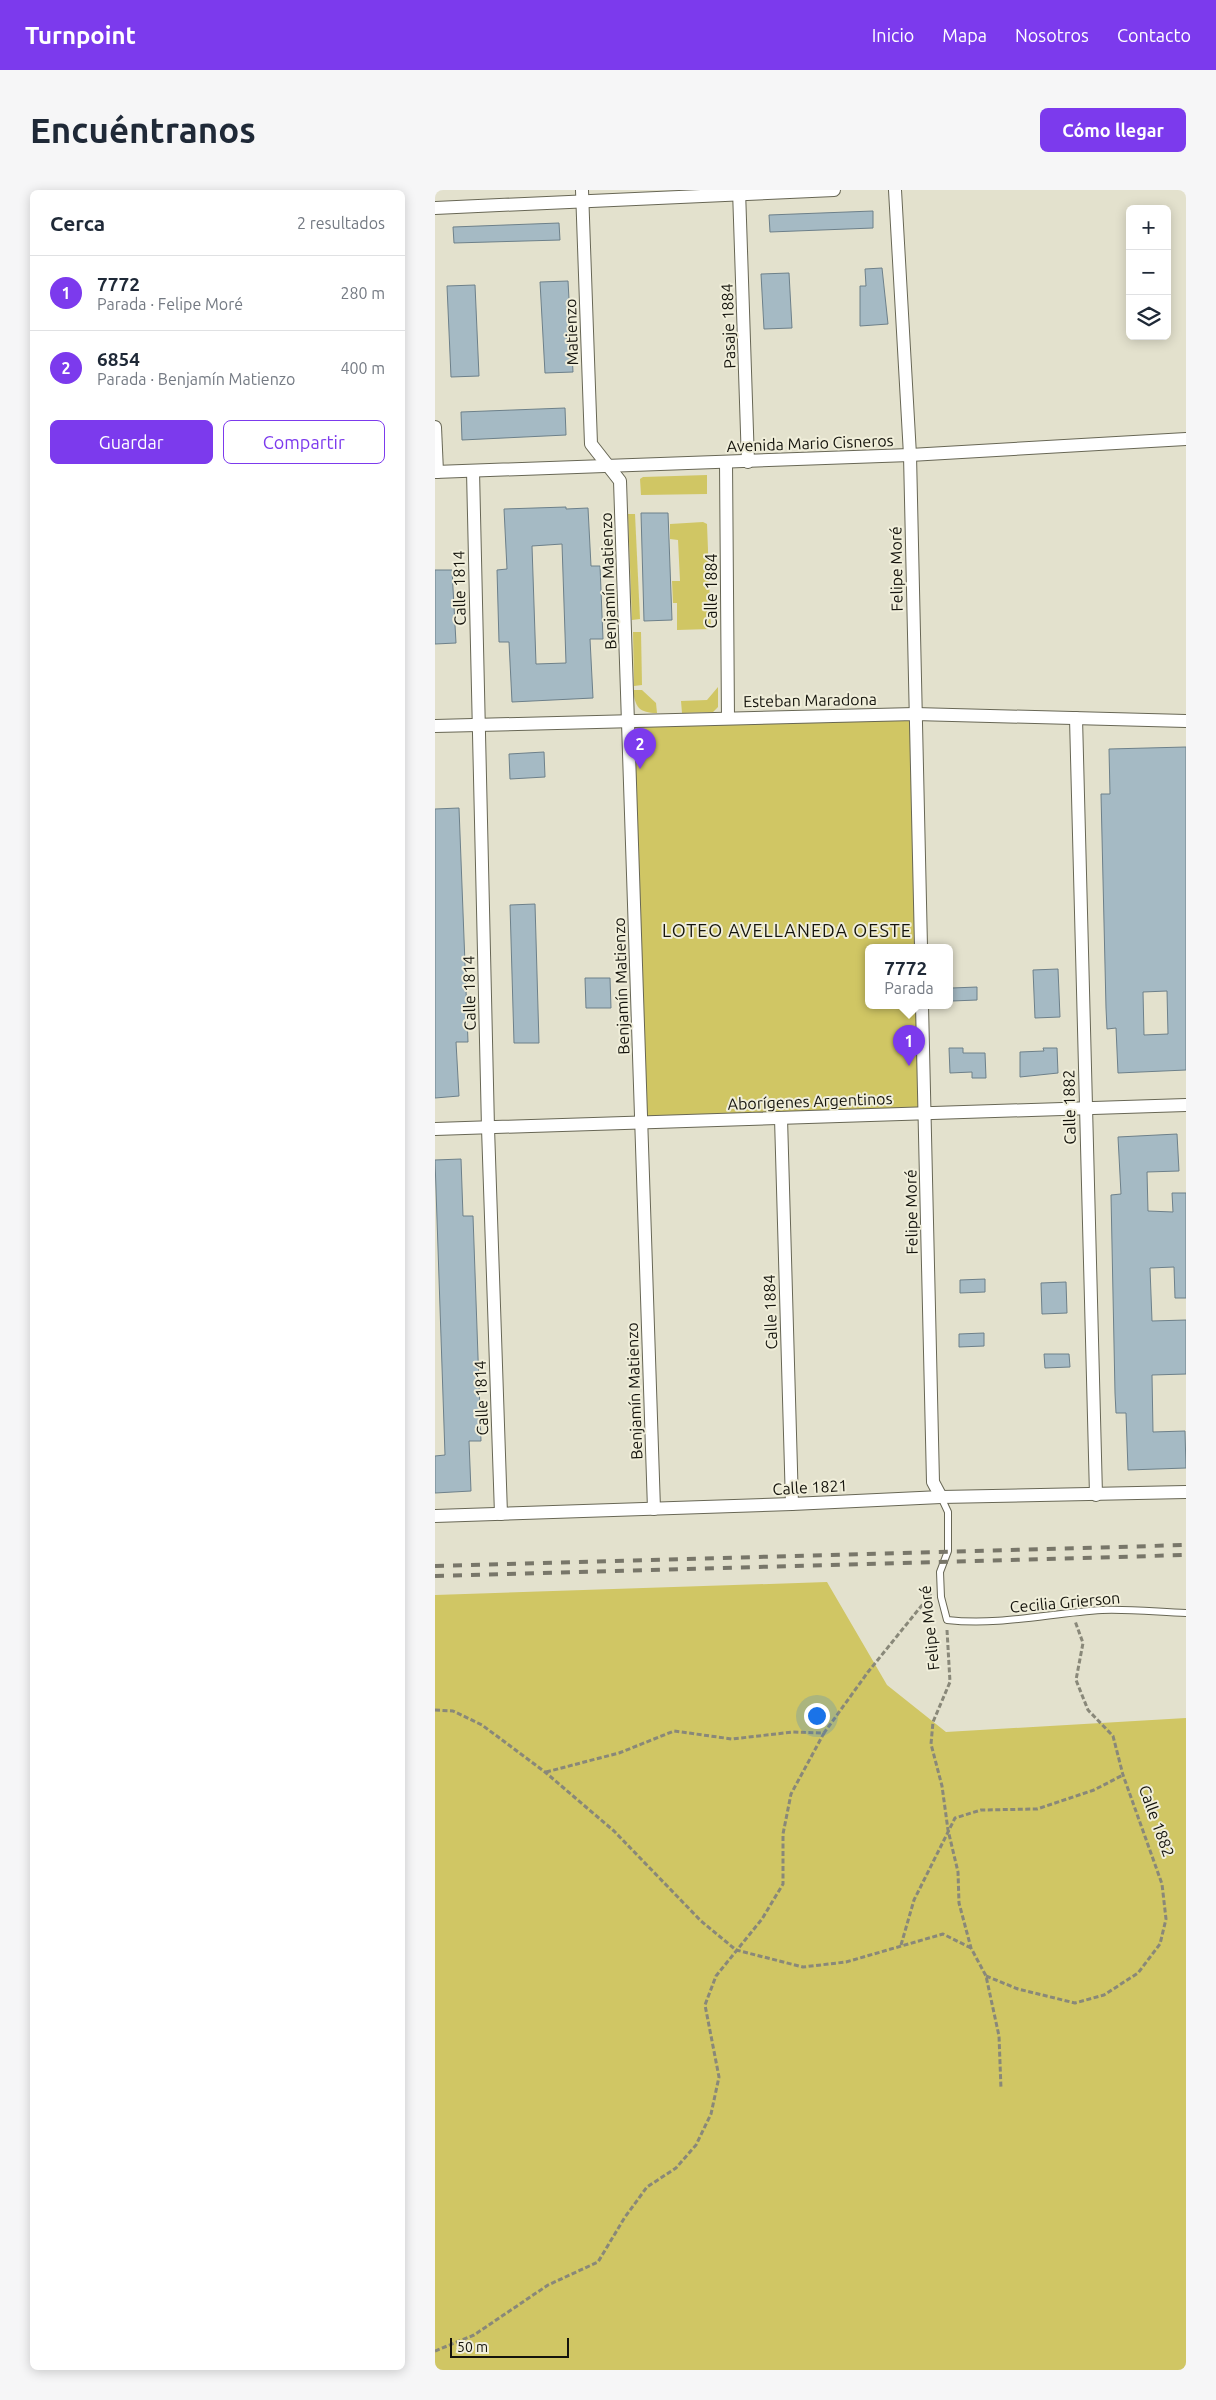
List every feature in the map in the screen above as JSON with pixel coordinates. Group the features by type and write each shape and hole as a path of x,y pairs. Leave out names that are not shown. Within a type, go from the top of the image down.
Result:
{"street":[{"path":"435,208 582,196 835,190"},
{"name":"Felipe Moré","path":"895,190 910,455 921,944"},
{"name":"Pasaje 1884","path":"740,192 748,462"},
{"name":"Matienzo","path":"582,196 591,444 609,466"},
{"path":"435,427 436,472"},
{"name":"Avenida Mario Cisneros","path":"436,472 910,455 1186,439"},
{"name":"Calle 1884","path":"726,462 727,718"},
{"name":"Benjamín Matienzo","path":"609,466 621,482 654,1509"},
{"name":"Calle 1814","path":"473,471 488,1128 501,1514"},
{"name":"Esteban Maradona","path":"435,726 915,714 1186,721"},
{"name":"Calle 1882","path":"1076,718 1096,1495"},
{"name":"Felipe Moré","path":"922,1009 933,1482 941,1497"},
{"name":"Aborígenes Argentinos","path":"435,1129 1186,1105"},
{"name":"Calle 1884","path":"781,1118 792,1504"},
{"name":"Calle 1821","path":"435,1516 941,1497 1186,1492"}],"lane":[{"name":"Felipe Moré","path":"941,1497 948,1512 947,1551 940,1572 947,1620"},
{"name":"Cecilia Grierson","path":"947,1620 980,1622 1103,1610 1186,1612"}],"path":[{"path":"435,2351 474,2335 548,2286 598,2262 625,2217 647,2187 676,2168 696,2145 711,2114 719,2077 705,2005 715,1976 762,1919 783,1884 783,1834 791,1794 824,1733 907,1623 929,1596 941,1588"},
{"name":"Calle 1882","path":"986,1976 1018,1989 1075,2002 1104,1995 1138,1974 1160,1944 1166,1919 1162,1884 1123,1775 1113,1736 1088,1710 1076,1680 1083,1643 1072,1614"},
{"name":"Felipe Moré","path":"947,1620 950,1682 933,1722 931,1744 942,1786 948,1830 957,1872 959,1903 971,1948 986,1976 999,2036 1001,2089"},
{"path":"435,1710 453,1711 482,1725 545,1772 614,1831 701,1921 736,1950 803,1967 846,1962 943,1934 971,1948"},
{"path":"545,1772 619,1753 674,1731 732,1739 793,1732 824,1733"},
{"path":"901,1946 914,1900 955,1818 981,1810 1037,1809 1094,1790 1123,1775"}],"shaded area":[{"path":"707,475 707,494 641,495 640,479 643,477"},
{"path":"628,514 635,514 640,619 632,620"},
{"path":"703,522 707,524 711,629 677,630 677,603 673,603 672,581 680,581 678,540 670,539 670,524"},
{"path":"633,632 641,632 642,685 634,686"},
{"path":"718,687 718,707 713,712 682,713 681,701 707,700"},
{"path":"633,690 642,690 656,703 657,713 646,712 639,708 635,701"},
{"path":"915,714 921,944 865,944 865,1009 922,1009 925,1113 642,1123 629,721"},
{"path":"827,1582 887,1685 946,1732 1186,1718 1186,2370 435,2370 435,1595"}],"building":[{"path":"873,211 873,228 770,232 769,215"},
{"path":"559,223 560,240 454,243 453,227"},
{"path":"882,268 888,324 860,326 860,286 866,286 865,269"},
{"path":"789,273 792,328 764,329 761,274"},
{"path":"568,281 573,372 545,373 540,282"},
{"path":"475,285 479,376 451,377 447,286"},
{"path":"565,408 566,435 462,440 461,412"},
{"path":"588,508 591,566 600,566 603,639 590,639 593,698 512,702 509,642 499,642 497,570 507,569 504,509","holes":["562,544 566,663 536,664 532,546"]},
{"path":"641,513 668,513 672,620 644,621"},
{"path":"435,570 452,570 456,643 435,644"},
{"path":"1186,747 1186,1070 1118,1073 1116,1028 1107,1029 1101,794 1110,794 1109,749","holes":["1167,991 1168,1034 1144,1035 1143,992"]},
{"path":"544,752 545,777 510,779 509,754"},
{"path":"459,808 468,1042 456,1042 459,1096 435,1098 435,809"},
{"path":"535,904 539,1043 514,1043 510,905"},
{"path":"1058,969 1060,1017 1035,1018 1033,970"},
{"path":"585,978 610,978 611,1008 586,1008"},
{"path":"977,987 977,1000 953,1001 953,988"},
{"path":"949,1048 963,1048 963,1053 985,1053 986,1078 972,1078 972,1072 950,1073"},
{"path":"1043,1048 1057,1048 1058,1073 1020,1077 1020,1052 1044,1051"},
{"path":"1177,1134 1179,1171 1147,1172 1148,1211 1173,1212 1172,1193 1186,1193 1186,1298 1175,1298 1174,1267 1150,1268 1152,1321 1186,1320 1186,1374 1152,1375 1153,1432 1185,1431 1186,1468 1128,1470 1126,1413 1116,1413 1115,1393 1111,1195 1121,1194 1118,1137"},
{"path":"461,1159 463,1216 473,1216 481,1441 469,1441 471,1491 435,1493 435,1456 445,1455 435,1160"},
{"path":"985,1279 985,1292 960,1293 960,1280"},
{"path":"1066,1282 1067,1313 1042,1314 1041,1283"},
{"path":"984,1333 984,1346 959,1347 959,1334"},
{"path":"1044,1354 1069,1354 1070,1367 1045,1368"}],"railway":[{"path":"435,1566 1186,1545"},
{"path":"435,1576 1186,1555"}],"place":[{"name":"6854","path":"640,769"},
{"name":"7772","path":"909,1066"}],"district":[{"name":"LOTEO AVELLANEDA OESTE","path":"787,931"}]}
